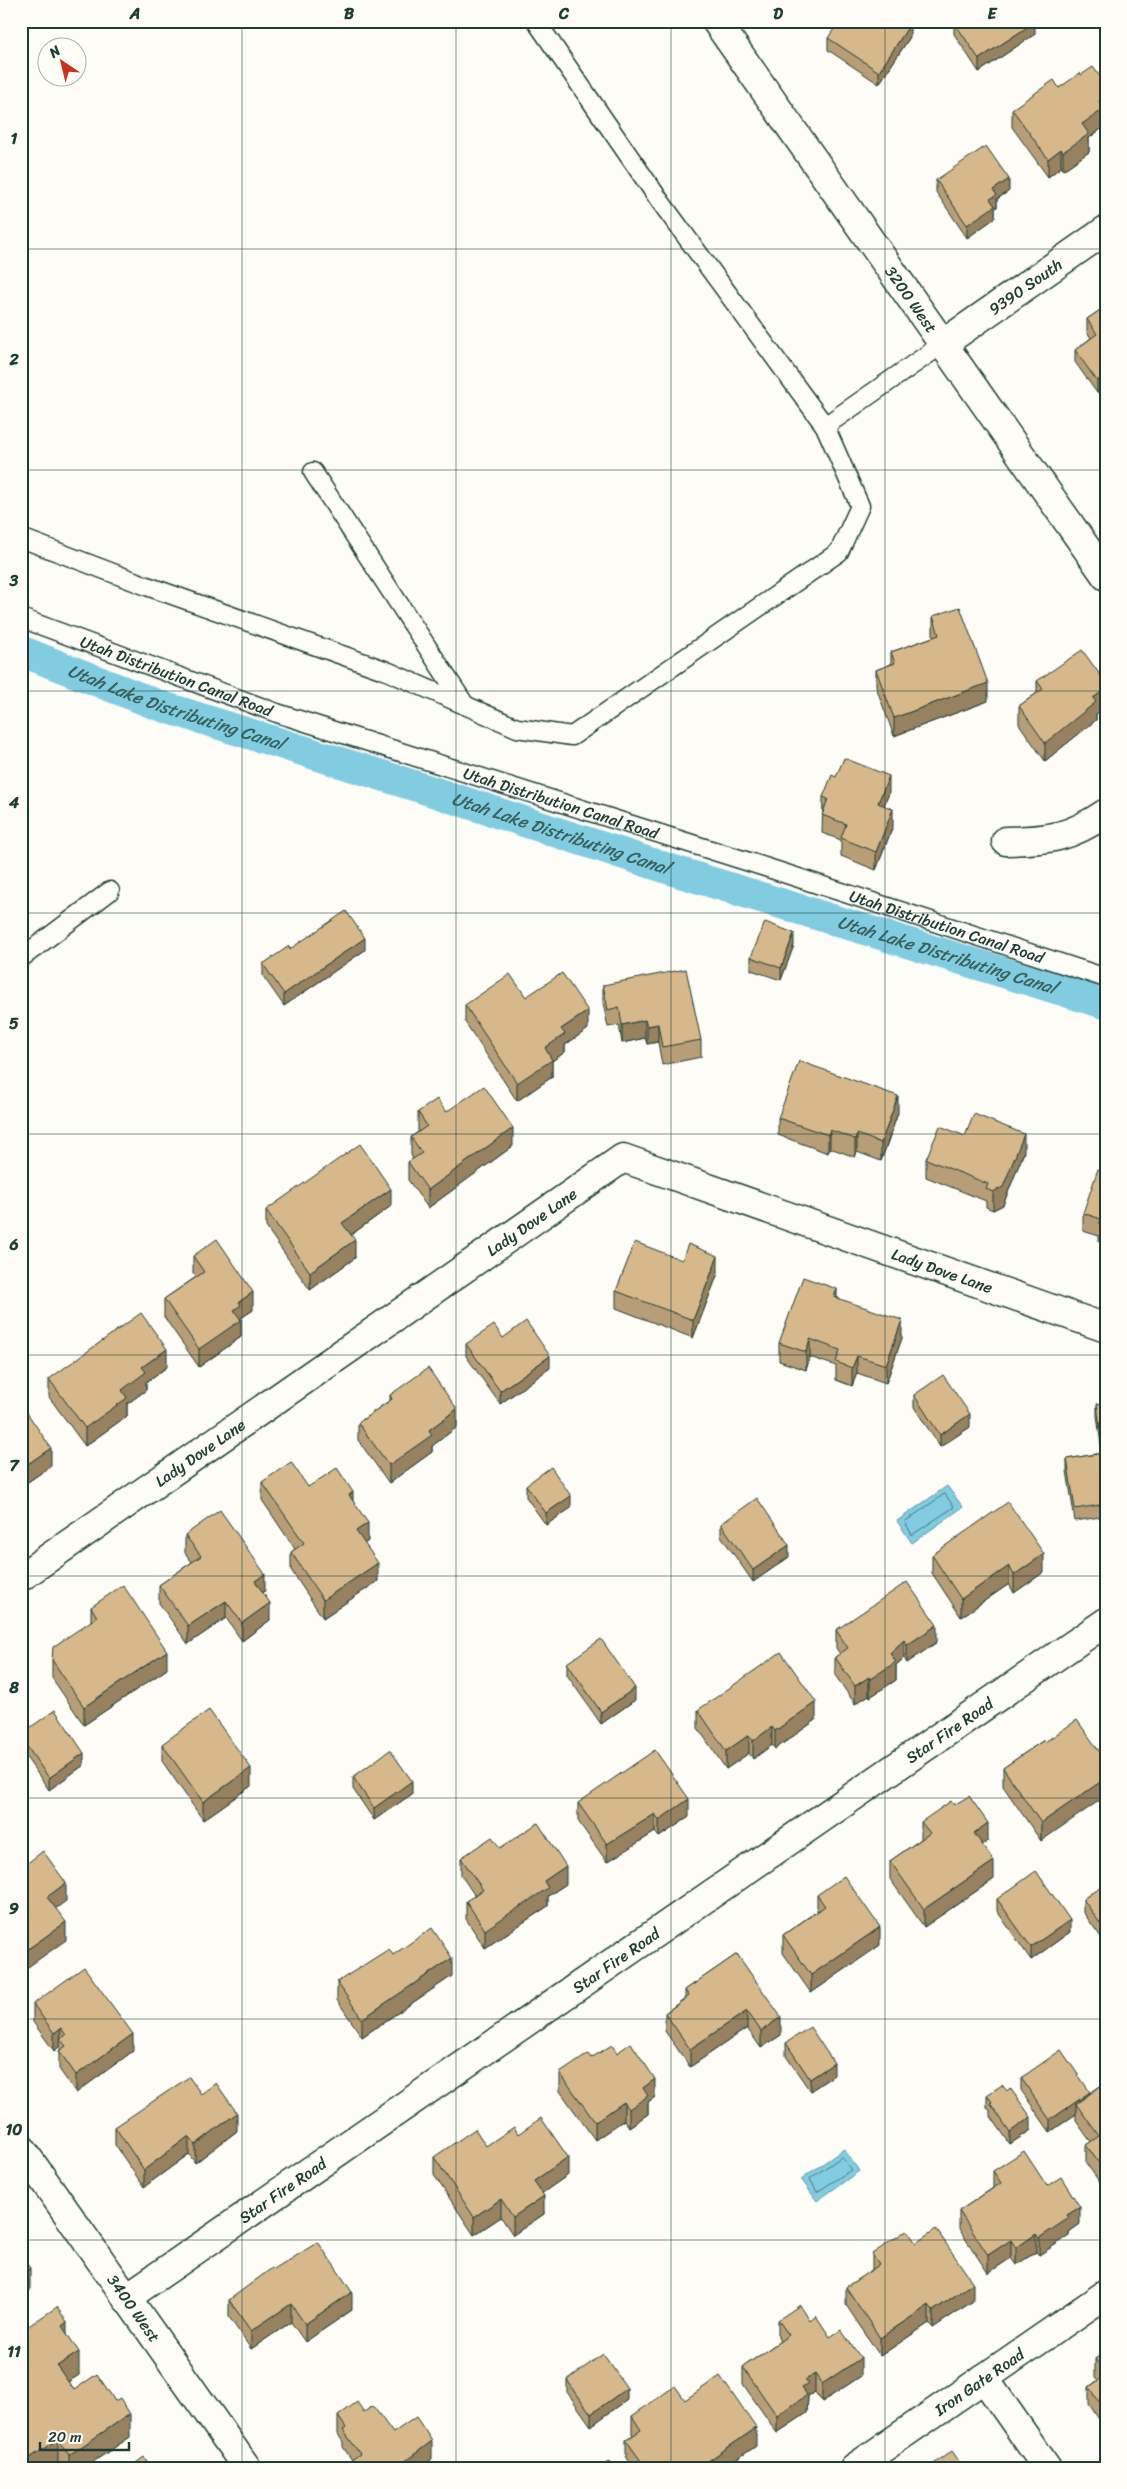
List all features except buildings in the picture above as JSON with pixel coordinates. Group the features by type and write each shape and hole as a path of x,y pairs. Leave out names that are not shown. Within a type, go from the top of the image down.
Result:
{"street":[{"name":"3200 West","path":"716,21 1106,576"},
{"name":"9390 South","path":"944,343 1106,230"},
{"path":"1006,841 1046,840 1084,828 1106,813"},
{"name":"Lady Dove Lane","path":"21,1577 623,1158 1106,1328"},
{"name":"Star Fire Road","path":"126,2298 1106,1622"},
{"name":"3400 West","path":"21,2148 247,2468"},
{"name":"Iron Gate Road","path":"854,2468 1106,2294"},
{"path":"984,2378 1047,2468"}],"lane":[{"path":"21,538 147,586 387,671 517,728 572,736 839,552 860,506 825,426 660,201 536,21"},
{"path":"825,426 944,343"},
{"path":"313,472 465,705"},
{"name":"Utah Distribution Canal Road","path":"21,618 277,713 768,868 1106,978"},
{"path":"21,958 110,891"}],"water":[{"path":"947,1486 963,1507 912,1543 897,1521"},
{"path":"844,2149 859,2171 817,2201 801,2179"}],"waterway":[{"name":"Utah Lake Distributing Canal","path":"21,651 158,705 428,790 669,869 1106,1004"}]}
